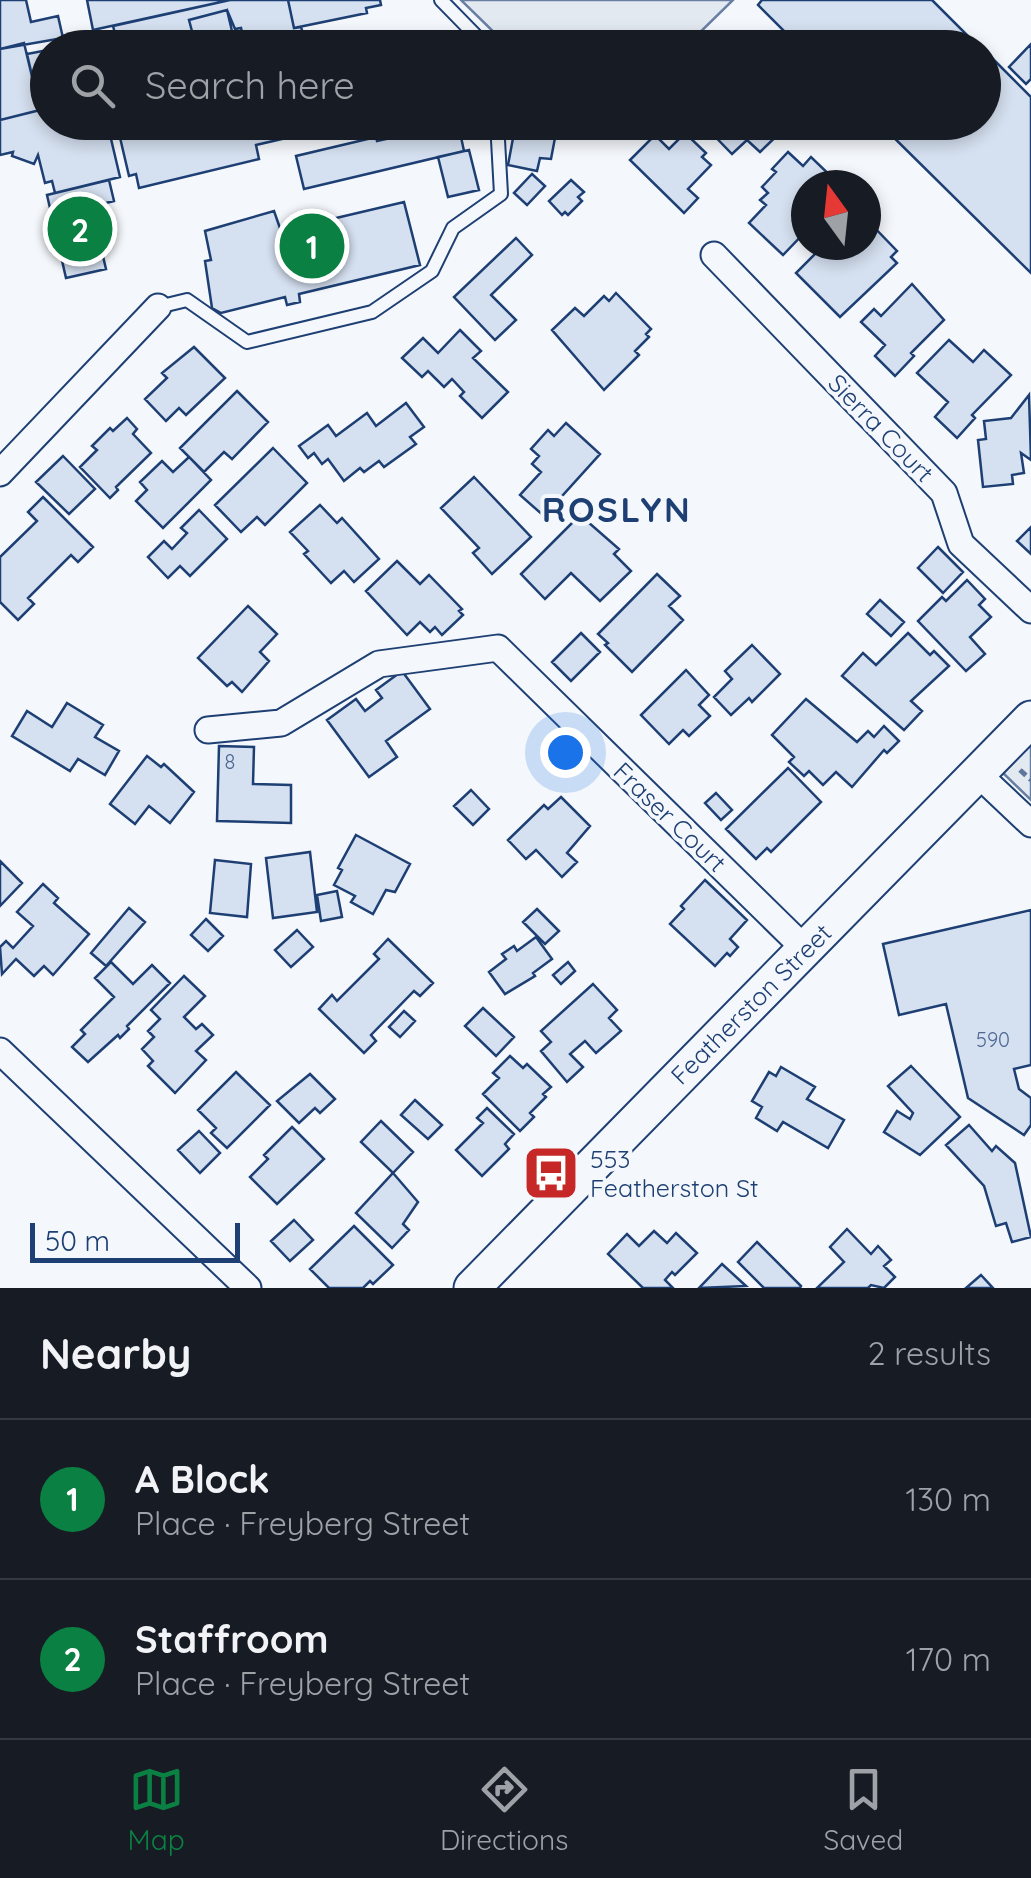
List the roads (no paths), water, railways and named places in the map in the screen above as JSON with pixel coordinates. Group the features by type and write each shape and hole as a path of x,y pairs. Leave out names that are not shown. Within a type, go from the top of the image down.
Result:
{"main road":[{"name":"Featherston Street","path":"472,1288 1031,720"}],"street":[{"name":"Sierra Court","path":"714,255 944,493 961,544 1031,610"},
{"path":"0,473 158,306"},
{"name":"Fraser Court","path":"208,730 280,723 379,664 498,648 805,949"},
{"path":"978,774 1031,824"},
{"path":"0,1051 248,1288"}],"lane":[{"path":"441,0 470,30"},
{"path":"158,306 187,300 247,342 372,312 432,272 453,228 502,194 498,140"}],"place":[{"name":"Staffroom","path":"80,229"},
{"name":"A Block","path":"312,246"},
{"name":"553 Featherston St","path":"551,1173"}],"district":[{"name":"ROSLYN","path":"617,510"}]}
